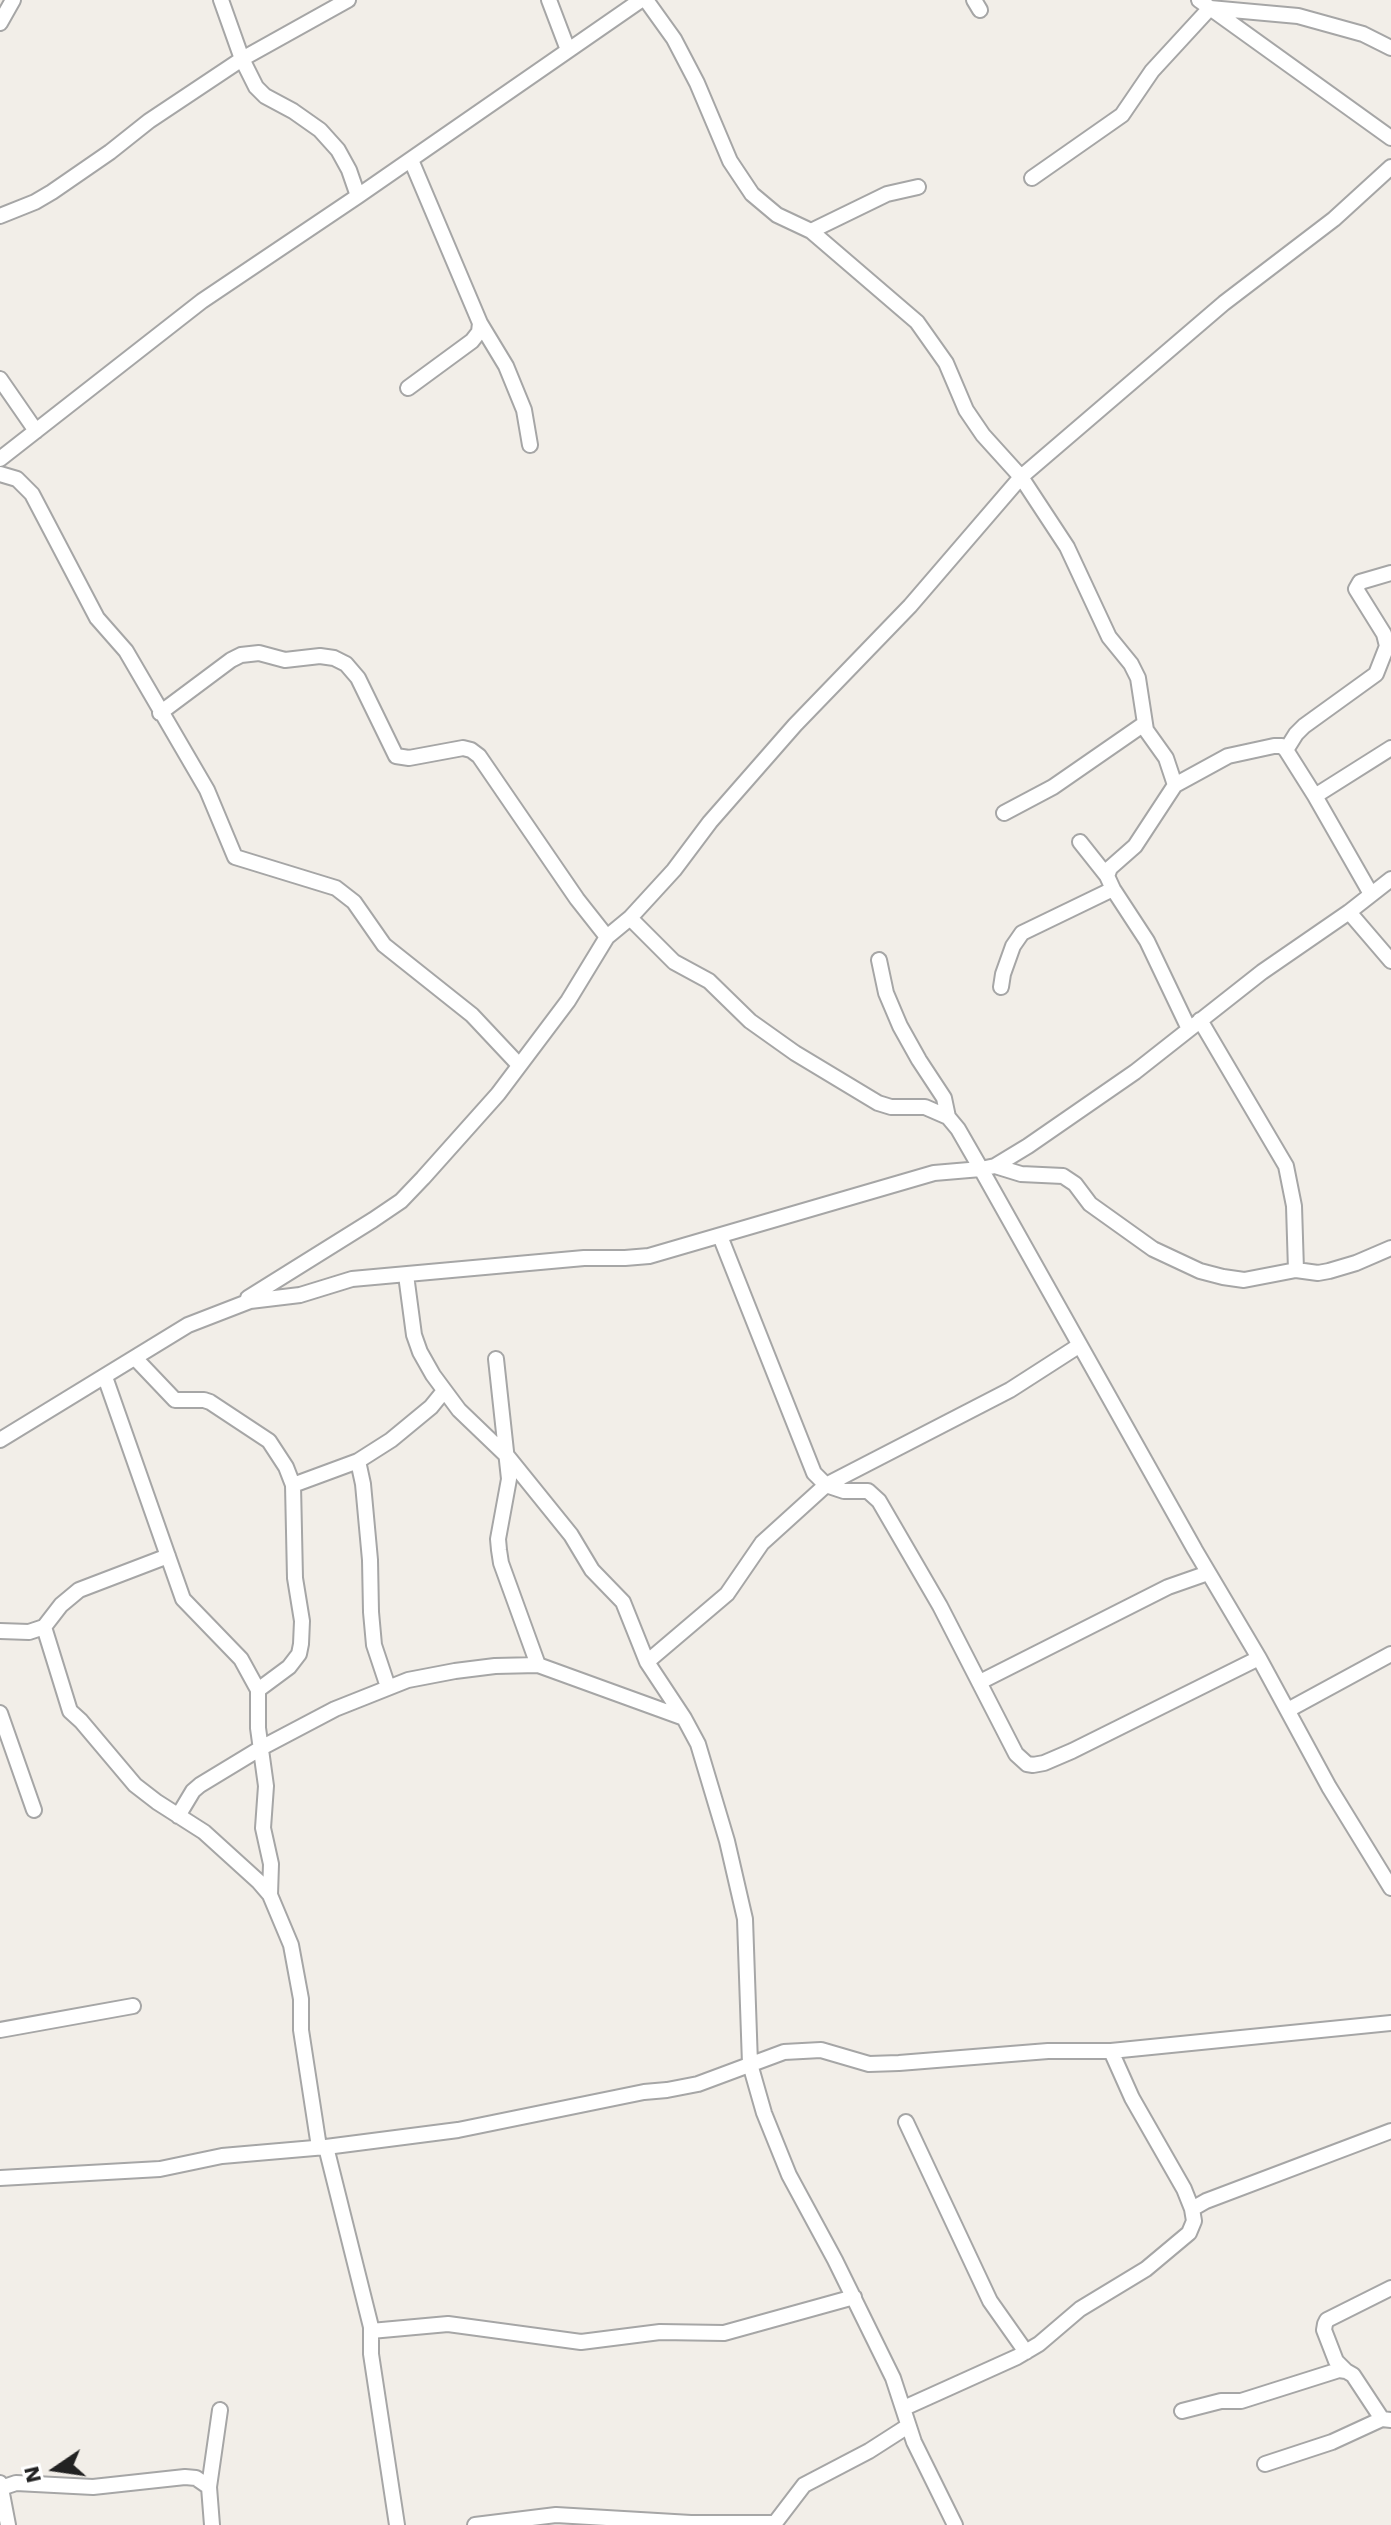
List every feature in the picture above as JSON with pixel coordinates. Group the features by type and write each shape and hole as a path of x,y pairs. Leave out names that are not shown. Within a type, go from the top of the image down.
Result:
{"street":[{"path":"0,23 13,0"},
{"path":"221,0 249,77 265,96 307,121 338,150 358,196"},
{"path":"0,216 52,192 149,121 242,59 348,0"},
{"path":"549,0 568,50"},
{"path":"0,459 202,301 643,0 674,39 697,83 730,161 752,194 777,215 811,231 917,322 946,363 966,410 983,435 1021,477 1067,547 1109,637 1131,664 1138,678 1148,736 1170,767 1175,785"},
{"path":"1204,4 1298,16 1363,34 1391,48"},
{"path":"1204,4 1391,138"},
{"path":"1032,178 1122,115 1204,4"},
{"path":"411,160 480,323 506,366 524,410 530,445"},
{"path":"239,1305 401,1201 498,1094 568,1001 607,937 630,918 674,870 710,822 795,725 910,606 1021,477 1224,303 1334,219 1391,167"},
{"path":"811,231 887,194 918,187"},
{"path":"408,388 472,341 479,332 480,323"},
{"path":"0,379 36,431"},
{"path":"0,474 17,479 32,494 97,618 126,651 207,790 235,857 336,888 354,902 384,945 472,1015 519,1065"},
{"path":"1286,750 1304,726 1376,674 1387,646 1384,634 1356,589 1360,582 1391,573"},
{"path":"160,713 241,655 259,653 285,660 320,656 346,664 358,678 396,756 409,758 463,748 479,756 577,899 607,937"},
{"path":"1004,813 1053,787 1144,724"},
{"path":"1110,882 1110,868 1135,846 1175,785 1228,756 1274,746 1286,750 1371,894"},
{"path":"1315,796 1391,748"},
{"path":"1080,842 1110,882 1195,1024 1286,1166 1294,1206 1296,1270"},
{"path":"988,1167 1028,1146 1135,1072 1262,972 1391,879"},
{"path":"1001,987 1013,946 1022,933 1110,882"},
{"path":"1349,912 1391,961"},
{"path":"630,918 674,962 709,981 750,1021 815,1066 878,1103 891,1107 925,1107 948,1117"},
{"path":"879,960 886,993 900,1026 944,1098 948,1117 988,1167 1080,1345 1329,1787 1391,1888"},
{"path":"0,1440 188,1325 262,1298 300,1295 352,1279 584,1258 638,1257 934,1173 988,1167 1021,1174 1063,1176 1075,1184 1090,1204 1153,1249 1200,1271 1244,1280 1296,1270 1329,1271 1391,1248"},
{"path":"720,1236 814,1473 826,1485 844,1491 868,1491 879,1501 980,1682 1016,1754 1027,1764 1033,1765 1072,1751 1259,1658"},
{"path":"406,1275 414,1335 427,1365 459,1410 508,1457 571,1535 592,1570 623,1602 647,1662 698,1744 745,1919 750,2064 764,2113 789,2175 893,2378 919,2454 955,2525"},
{"path":"647,1662 727,1594 762,1543 826,1485 1010,1390 1080,1345"},
{"path":"135,1358 175,1400 210,1402 269,1441 286,1467 293,1485 295,1578 302,1621 301,1644 299,1654 289,1667 258,1690"},
{"path":"496,1359 508,1457 508,1489 498,1539 499,1550 538,1665"},
{"path":"105,1377 174,1579 186,1605 200,1615 241,1659 258,1690 258,1728 266,1786 263,1828 271,1864 270,1895"},
{"path":"293,1485 358,1461 391,1440 431,1407 444,1391"},
{"path":"358,1461 370,1560 374,1645 388,1687"},
{"path":"0,1631 29,1632 44,1627 61,1605 79,1590 168,1556"},
{"path":"980,1682 1168,1587 1208,1573"},
{"path":"44,1627 70,1711 135,1785 218,1843 258,1881 270,1895 291,1945 301,1999 301,2030 322,2147 371,2331 371,2354 397,2525"},
{"path":"1288,1710 1391,1654"},
{"path":"178,1816 200,1785 261,1748 353,1700 388,1687 455,1671 538,1665 684,1718"},
{"path":"0,1713 34,1810"},
{"path":"0,2030 133,2006"},
{"path":"0,2178 160,2169 222,2156 458,2130 627,2095 685,2087 784,2052 808,2050 834,2053 869,2064 1048,2051 1111,2051 1391,2023"},
{"path":"904,2408 1026,2352 1050,2336 1080,2309 1146,2269 1189,2233 1194,2221 1192,2209 1178,2178 1132,2098 1111,2051"},
{"path":"906,2122 990,2301 1026,2352"},
{"path":"1192,2209 1391,2131"},
{"path":"1265,2464 1386,2420 1353,2375 1336,2361 1324,2330 1327,2320 1391,2288"},
{"path":"371,2331 448,2324 581,2342 660,2332 724,2333 854,2297"},
{"path":"1182,2411 1221,2401 1241,2401 1331,2372 1346,2371"},
{"path":"212,2525 209,2487 220,2410"},
{"path":"475,2525 547,2515 691,2523 775,2523 804,2485 869,2451 908,2426"},
{"path":"8,2525 0,2486 16,2483 93,2487 185,2477 196,2478 209,2487"}]}
